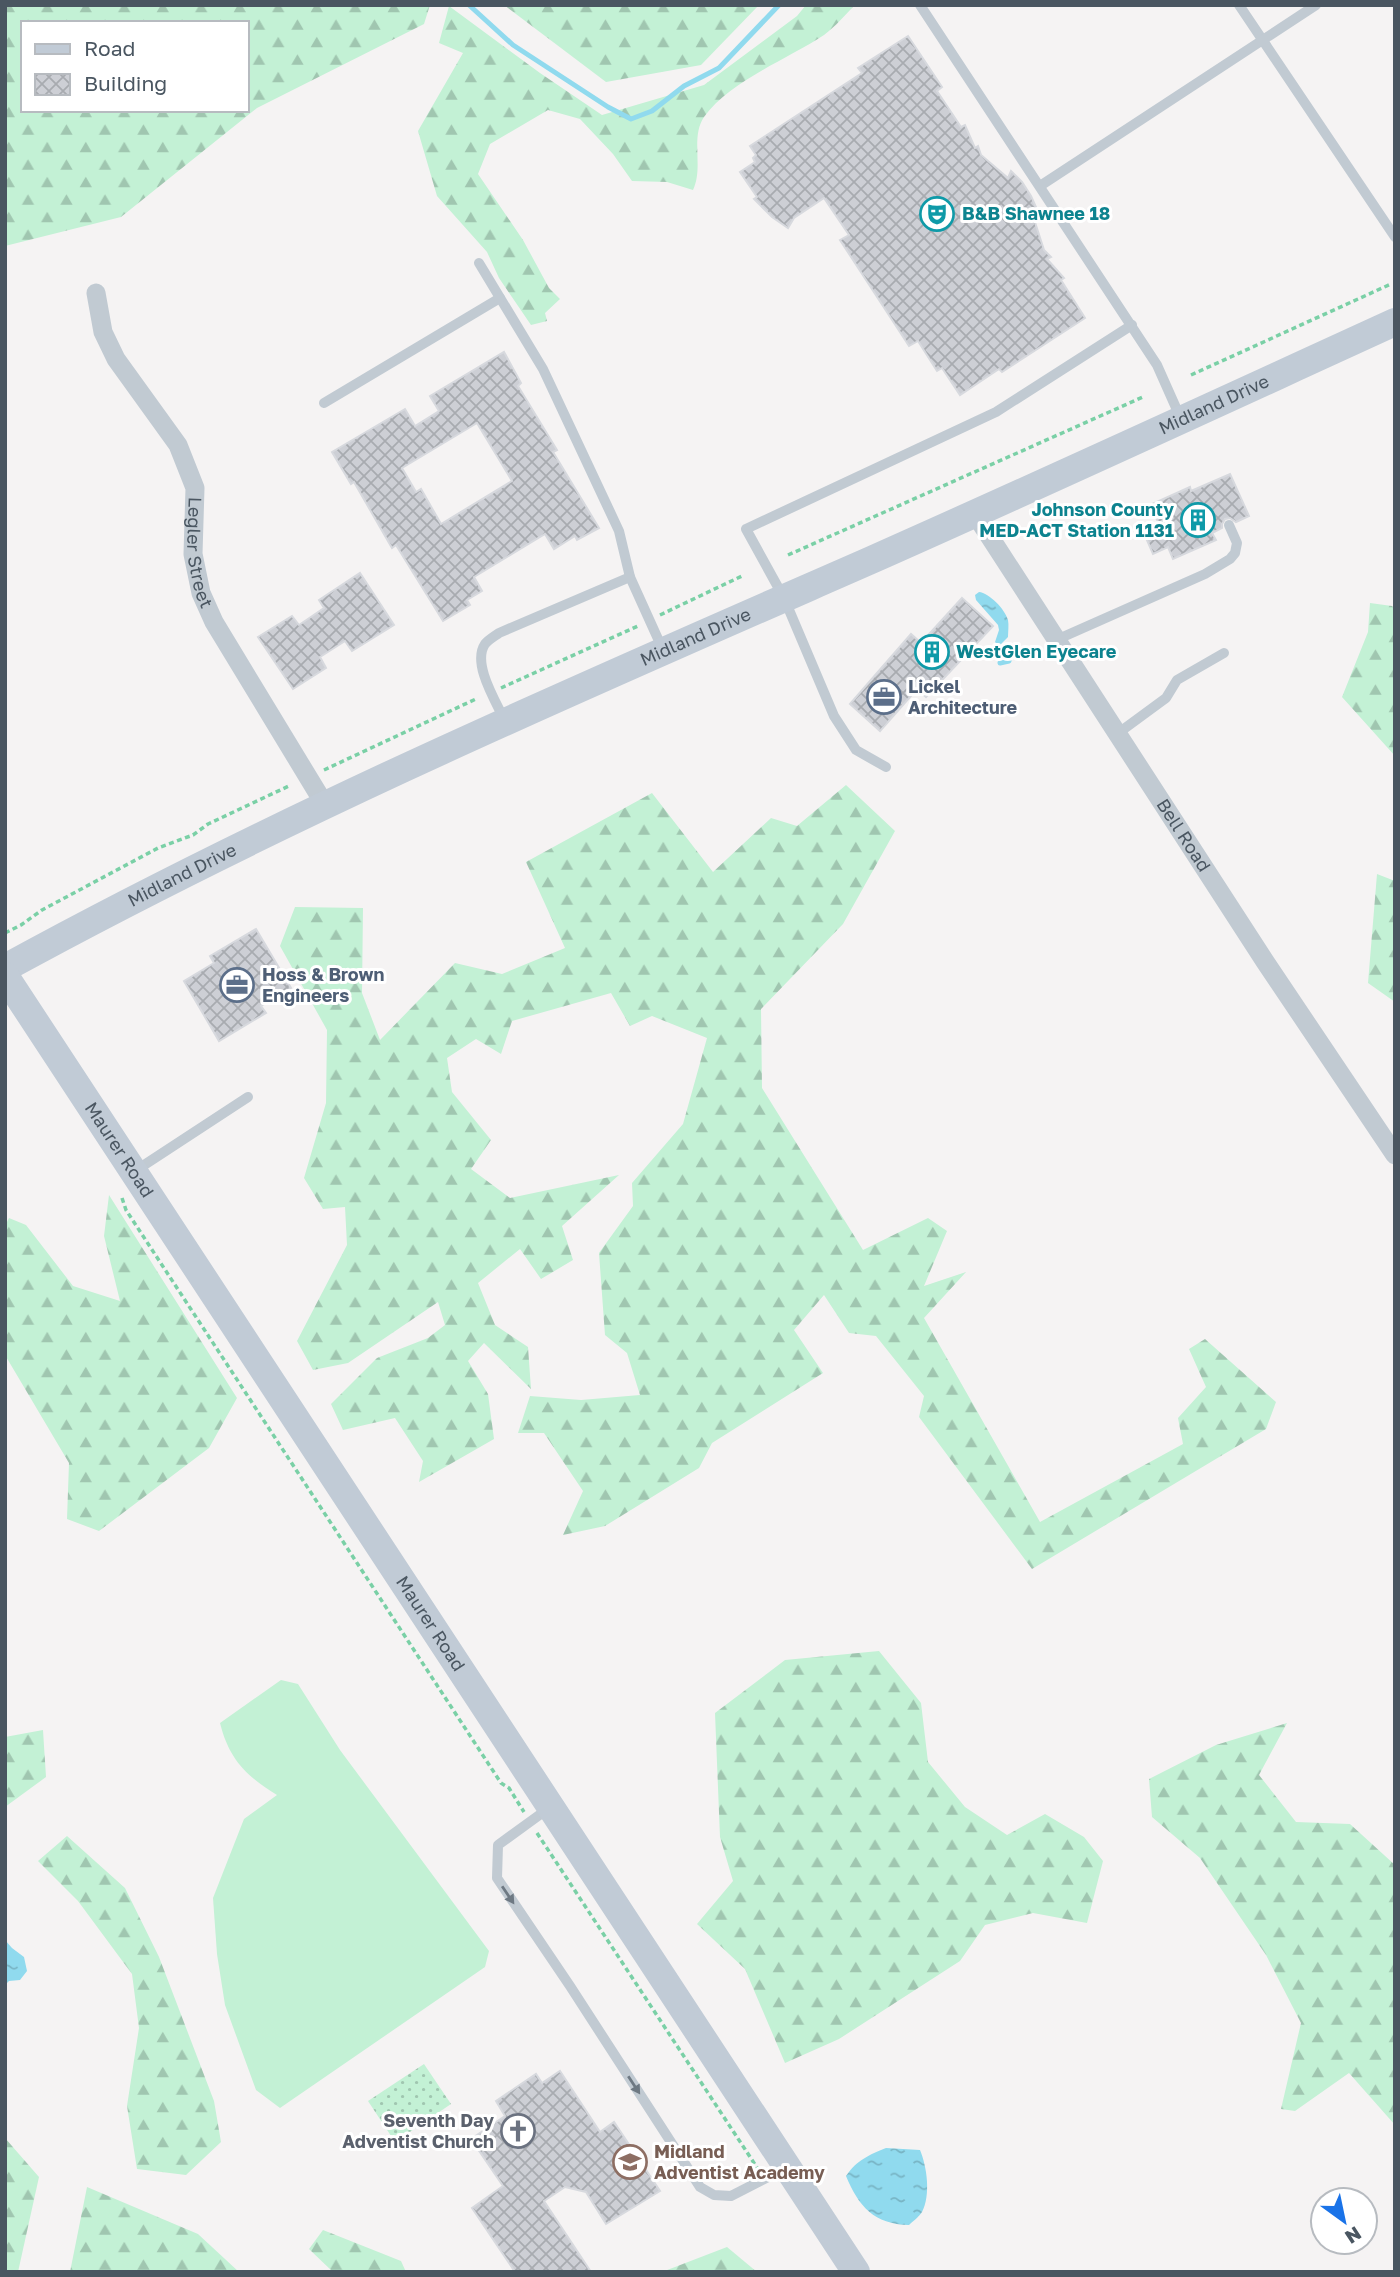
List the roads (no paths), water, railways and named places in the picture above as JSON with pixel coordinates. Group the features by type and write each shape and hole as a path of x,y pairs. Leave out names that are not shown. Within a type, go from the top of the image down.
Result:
{"street":[{"name":"Legler Street","path":"96,293 103,332 116,359 178,445 195,488 193,555 201,593 214,622 325,805"},
{"name":"Midland Drive","path":"5,968 129,901 325,805 505,722 975,514 1395,322"},
{"name":"Bell Road","path":"975,514 1395,1155"},
{"name":"Maurer Road","path":"5,976 134,1171 540,1815 777,2173 856,2272"}],"lane":[{"path":"920,5 1157,365 1182,419"},
{"path":"1239,5 1395,237"},
{"path":"1040,186 1316,5"},
{"path":"479,263 543,369 619,531 630,577 664,652"},
{"path":"324,403 500,298"},
{"path":"886,768 856,750 834,716 785,598 747,529 996,412 1132,326"},
{"path":"1056,640 1205,574 1230,559 1235,553 1237,543 1229,525"},
{"path":"505,722 485,678 480,659 485,644 499,633 630,577"},
{"path":"1117,734 1166,698 1177,680 1224,653"},
{"path":"134,1171 248,1097"},
{"path":"540,1815 498,1845 497,1878 700,2187 714,2195 731,2196 777,2173"}],"water":[{"path":"979,592 996,602 1008,620 1008,637 999,646 995,642 998,625 976,600 975,595"},
{"path":"5,1940 24,1957 27,1971 20,1980 9,1981 5,1985"},
{"path":"886,2148 920,2150 927,2181 925,2205 909,2225 886,2221 869,2212 856,2197 846,2176 864,2159"}],"waterway":[{"path":"469,5 513,45 631,119 652,111 684,86 719,68 779,5"},
{"path":"1000,663 1009,661 1010,656"}],"place":[{"name":"B&B Shawnee 18","path":"937,214"},
{"name":"Johnson County MED-ACT Station 1131","path":"1198,520"},
{"name":"WestGlen Eyecare","path":"932,652"},
{"name":"Lickel Architecture","path":"884,697"},
{"name":"Hoss & Brown Engineers","path":"237,985"},
{"name":"Seventh Day Adventist Church","path":"518,2131"},
{"name":"Midland Adventist Academy","path":"630,2162"}]}
